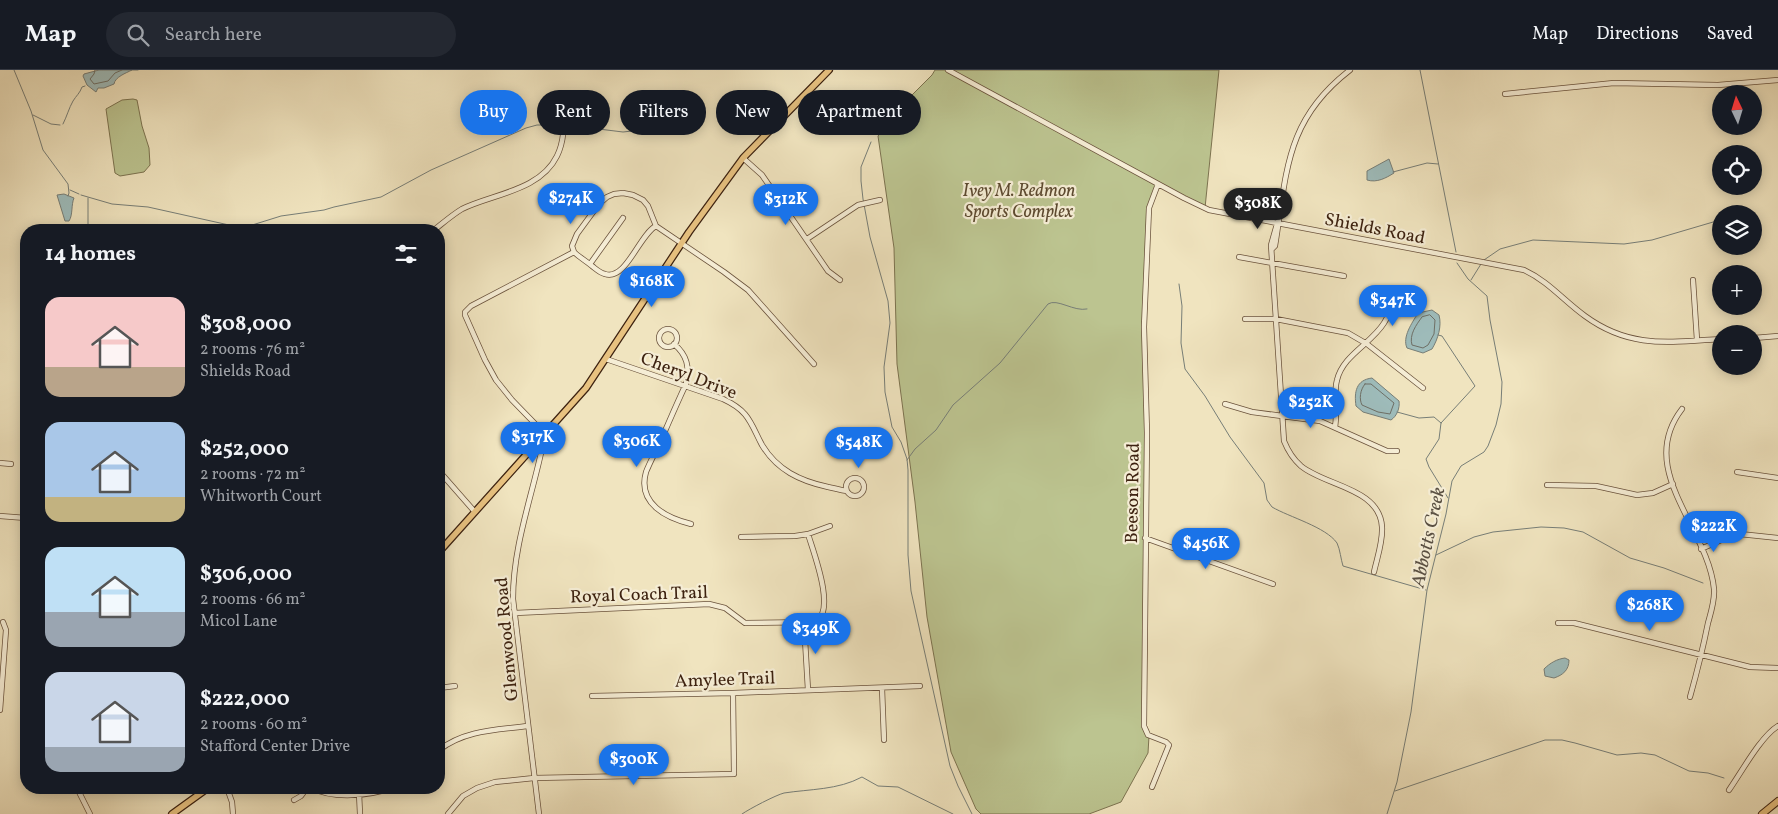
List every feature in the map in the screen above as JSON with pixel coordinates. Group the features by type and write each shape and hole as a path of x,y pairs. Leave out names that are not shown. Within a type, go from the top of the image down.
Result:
{"highway":[{"path":"1762,814 1778,801"}],"main road":[{"path":"445,545 586,388 682,243 742,158 829,70"},
{"path":"173,814 200,794"}],"street":[{"name":"Shields Road","path":"948,70 1209,210 1516,267 1540,278 1584,316 1618,335 1651,342 1712,339"},
{"path":"1350,70 1325,91 1309,112 1297,135 1289,160 1277,224 1275,246 1272,248 1284,441 1295,461 1310,472 1366,498 1377,510 1382,530 1374,572"},
{"path":"1505,94 1614,83 1644,82 1718,85 1778,80"},
{"path":"442,224 463,209 522,186 542,175 557,156 562,135"},
{"path":"742,158 762,175 828,271 840,280"},
{"name":"Beeson Road","path":"1152,787 1169,745 1148,735 1144,726 1147,433 1144,327 1149,208 1158,184"},
{"path":"656,226 645,236 618,273 613,275 606,275 574,252 573,242 582,226 599,204 614,194 633,195 643,200 652,212 656,226 748,290 814,364"},
{"path":"807,239 858,205 880,200"},
{"path":"590,264 624,218"},
{"path":"545,434 512,400 496,380 472,335 465,313 471,306 574,252"},
{"path":"1239,257 1344,276"},
{"path":"1693,280 1697,340"},
{"path":"1335,427 1335,390 1340,372 1345,363 1366,344 1384,323 1392,304 1402,293"},
{"path":"1245,319 1276,319 1348,334 1366,344 1423,388"},
{"path":"1762,337 1778,336"},
{"path":"674,344 681,350 688,363 689,372 685,386 647,471 645,481 650,500 658,510 672,519 691,524"},
{"name":"Cheryl Drive","path":"606,359 736,405 748,417 772,459 787,472 800,480 847,490"},
{"path":"1224,404 1246,411 1320,421 1387,451 1397,451"},
{"path":"1682,409 1672,424 1665,447 1667,468 1710,571 1714,592 1702,655 1690,697"},
{"name":"Glenwood Road","path":"539,814 513,585 516,558 545,434"},
{"path":"0,464 11,464"},
{"path":"1737,472 1778,478"},
{"path":"445,478 475,512"},
{"path":"1547,485 1596,486 1637,496 1652,493 1673,484"},
{"path":"0,516 20,518"},
{"path":"741,537 795,536 808,534 830,526"},
{"path":"808,534 820,574 823,603 820,620 804,623 808,690"},
{"path":"1701,548 1740,534 1778,538"},
{"path":"1145,538 1273,584"},
{"name":"Royal Coach Trail","path":"515,613 710,604 725,608 745,623 804,623"},
{"path":"0,710 6,630 3,622"},
{"path":"1558,623 1574,624 1750,667 1778,668"},
{"path":"445,687 455,686"},
{"name":"Amylee Trail","path":"592,696 920,686"},
{"path":"882,688 884,740"},
{"path":"448,814 459,799 477,788 495,782 534,778 734,774 732,693"},
{"path":"445,747 465,735 528,726"},
{"path":"1729,790 1765,738 1778,726"},
{"path":"80,794 90,814"},
{"path":"229,794 233,814"},
{"path":"294,800 302,794"},
{"path":"332,794 348,794"},
{"path":"359,794 360,814"}],"green space":[{"name":"Ivey M. Redmon Sports Complex","path":"935,70 1219,70 1205,208 1159,184 1149,208 1144,327 1147,433 1144,726 1149,736 1148,753 1121,802 1089,814 981,814 976,809 951,752 927,617 915,502 897,364 894,248 878,136 921,135 921,90 917,90"},
{"path":"122,100 137,100 149,148 150,165 144,172 120,176 115,173 106,109"}],"water":[{"path":"99,70 132,70 119,77 114,84 98,88 96,92 87,85 83,76 84,74"},
{"path":"1389,159 1394,173 1378,180 1367,180 1367,171"},
{"path":"64,194 74,198 69,221 65,221 57,195"},
{"path":"1432,310 1439,315 1440,328 1432,349 1423,353 1407,348 1407,335 1418,313"},
{"path":"1372,378 1399,401 1398,412 1391,420 1363,412 1356,406 1355,396 1359,384"},
{"path":"1565,658 1569,660 1569,664 1563,674 1554,678 1545,676 1544,669 1546,667 1556,660"}],"waterway":[{"path":"14,70 31,111 43,150 68,184 68,196"},
{"path":"131,70 138,70"},
{"name":"Abbotts Creek","path":"1420,70 1456,252"},
{"path":"63,124 73,101 82,87 85,86"},
{"path":"33,115 51,124 60,125"},
{"path":"255,224 281,216 324,210 381,197 431,170 526,128 537,125"},
{"path":"610,130 620,132"},
{"path":"871,142 861,167 861,181 870,237 888,301 890,323 884,367 885,392 892,427 901,442 907,459 908,555 911,591 950,766 972,814"},
{"path":"1393,172 1427,163 1438,164"},
{"path":"70,190 79,194"},
{"path":"81,195 112,204 148,207 224,224"},
{"path":"88,198 88,224"},
{"path":"1484,260 1500,249 1533,240 1624,244 1652,240 1712,222"},
{"name":"Abbotts Creek","path":"1387,814 1397,782 1411,712 1427,590 1446,514 1452,481 1461,466 1484,452 1488,446 1501,404 1502,382 1487,296 1468,279 1457,263"},
{"path":"1471,280 1481,264"},
{"path":"1179,284 1182,306 1181,343 1185,369 1205,396 1230,437 1264,483 1267,500 1272,507 1316,527 1332,537 1338,545 1343,566 1426,590"},
{"path":"907,460 915,449 936,430 953,405 1000,363 1048,304 1056,303 1077,309 1087,309"},
{"path":"1438,335 1442,336 1475,386 1441,423 1439,439 1426,459 1448,498"},
{"path":"1397,412 1419,418 1434,417 1441,423"},
{"path":"1436,555 1474,537 1493,532 1541,527 1564,528 1583,532 1630,558 1664,568 1703,583"},
{"path":"1395,791 1545,740 1562,740 1617,755 1641,753 1655,755 1689,771 1708,773 1724,778"},
{"path":"742,814 784,793 834,787 862,777 878,786 898,787 953,814"}]}
